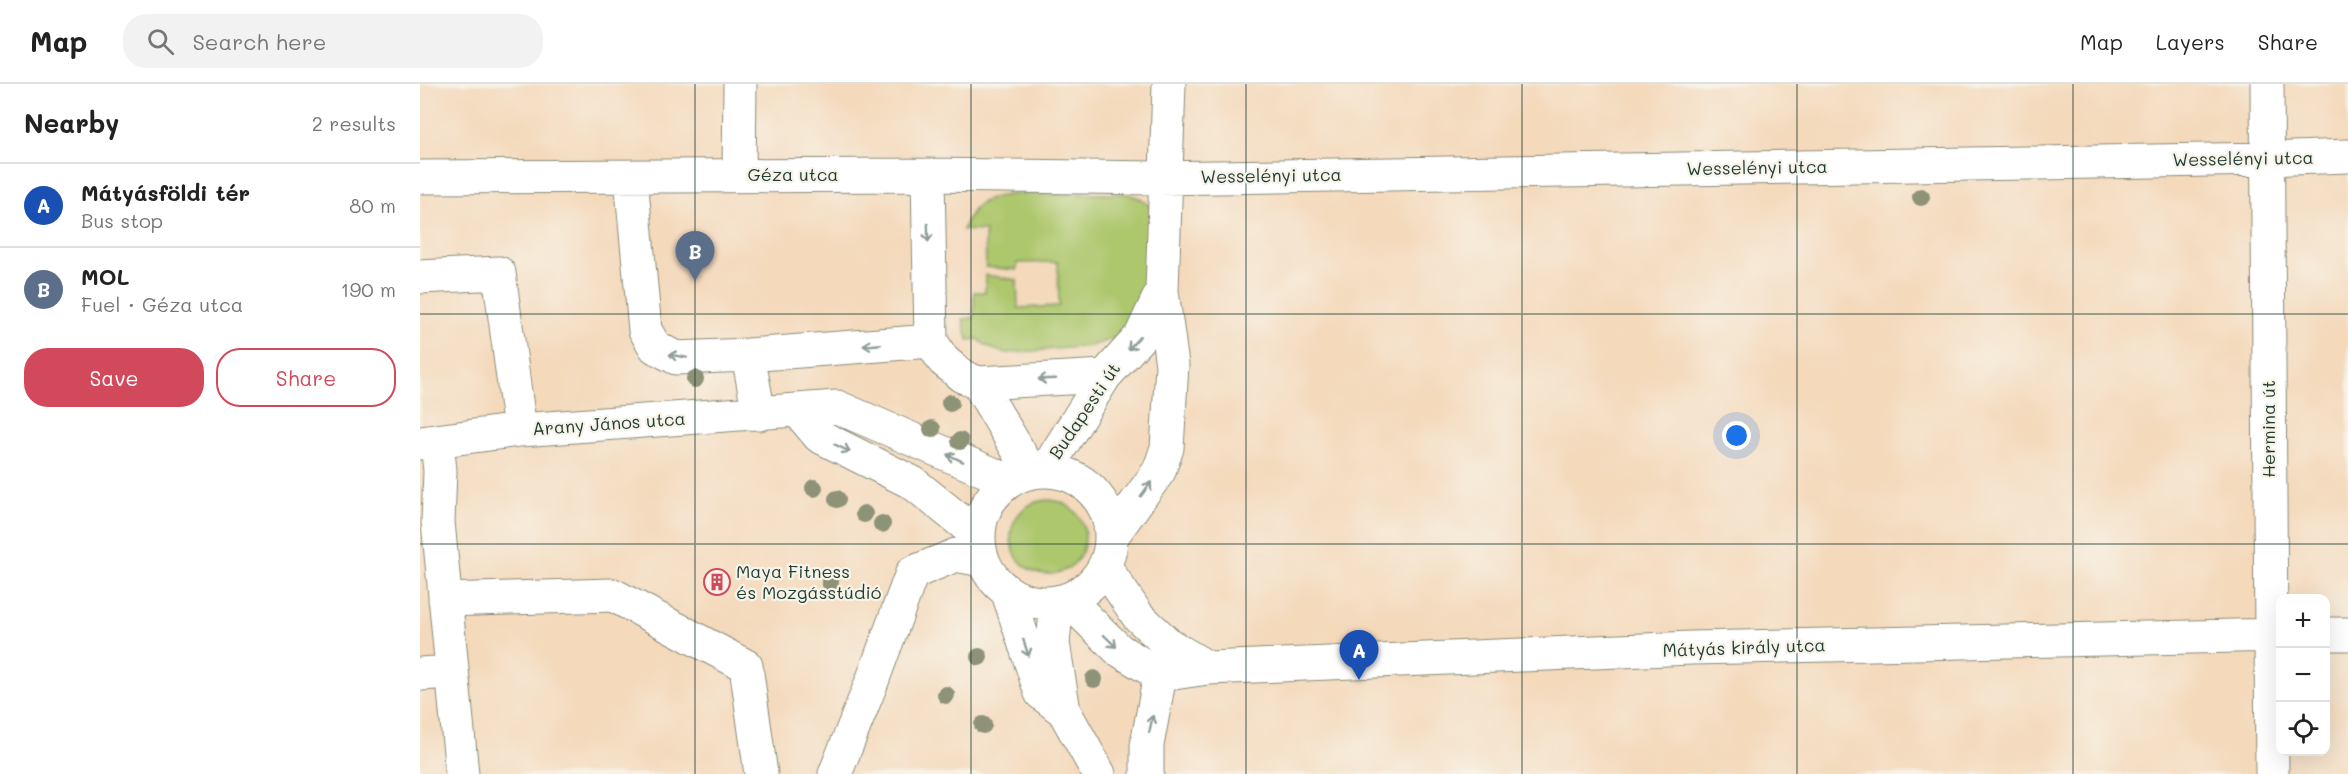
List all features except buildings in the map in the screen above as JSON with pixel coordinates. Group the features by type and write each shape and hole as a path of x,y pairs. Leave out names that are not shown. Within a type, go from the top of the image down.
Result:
{"street":[{"path":"739,175 740,84"},
{"name":"Budapesti út","path":"1112,536 1159,471 1167,448 1172,365 1162,291 1169,84"},
{"name":"Hermina út","path":"2267,84 2276,635 2272,774"},
{"name":"Wesselényi utca","path":"1166,178 2348,156"},
{"name":"Géza utca","path":"420,177 631,178 739,175 928,175 1166,178"},
{"path":"928,175 931,341 943,360 962,376 978,383 1105,376"},
{"path":"631,178 645,330 655,347 676,358 931,341"},
{"path":"420,278 499,273 520,430"},
{"name":"Budapesti út","path":"1029,474 1105,376 1141,336 1162,291"},
{"path":"748,355 759,414"},
{"path":"978,383 1029,474"},
{"name":"Arany János utca","path":"428,442 520,430 837,407 1029,474"},
{"path":"798,411 819,436 913,483 980,548 993,579 1008,593 1031,603 1062,602 1090,587 1105,567 1110,552 1112,536 1109,516 1100,498 1086,484 1068,474 1029,474 987,504 980,548"},
{"path":"428,442 440,471 438,522 445,600 436,673 462,774"},
{"path":"835,774 912,573 980,548"},
{"path":"1105,567 1138,616 1169,645 1208,668"},
{"path":"1008,593 1041,693 1064,711"},
{"path":"445,600 613,595 746,666 761,774"},
{"path":"1062,602 1119,650 1161,675 1147,745 1147,774"},
{"path":"1062,602 1053,643 1064,711 1099,774"},
{"path":"2330,634 2348,634"},
{"name":"Mátyás király utca","path":"1161,675 1208,668 1692,648 2276,635"}],"green space":[{"path":"1016,194 1128,194 1142,199 1155,211 1149,299 1136,319 1115,338 1090,346 1008,353 992,349 978,339 968,340 963,319 974,318 974,292 985,292 986,275 1017,280 1018,308 1059,306 1058,262 1017,263 1017,270 986,267 985,231 963,230 971,213 982,202"},
{"path":"1048,500 1062,503 1074,511 1082,523 1085,537 1082,551 1074,563 1062,571 1048,574 1034,571 1022,563 1014,551 1011,537 1014,523 1022,511 1034,503"}],"place":[{"name":"MOL","path":"695,281"},
{"name":"Maya Fitness és Mozgásstúdió","path":"717,582"},
{"name":"Mátyásföldi tér","path":"1359,680"}]}
